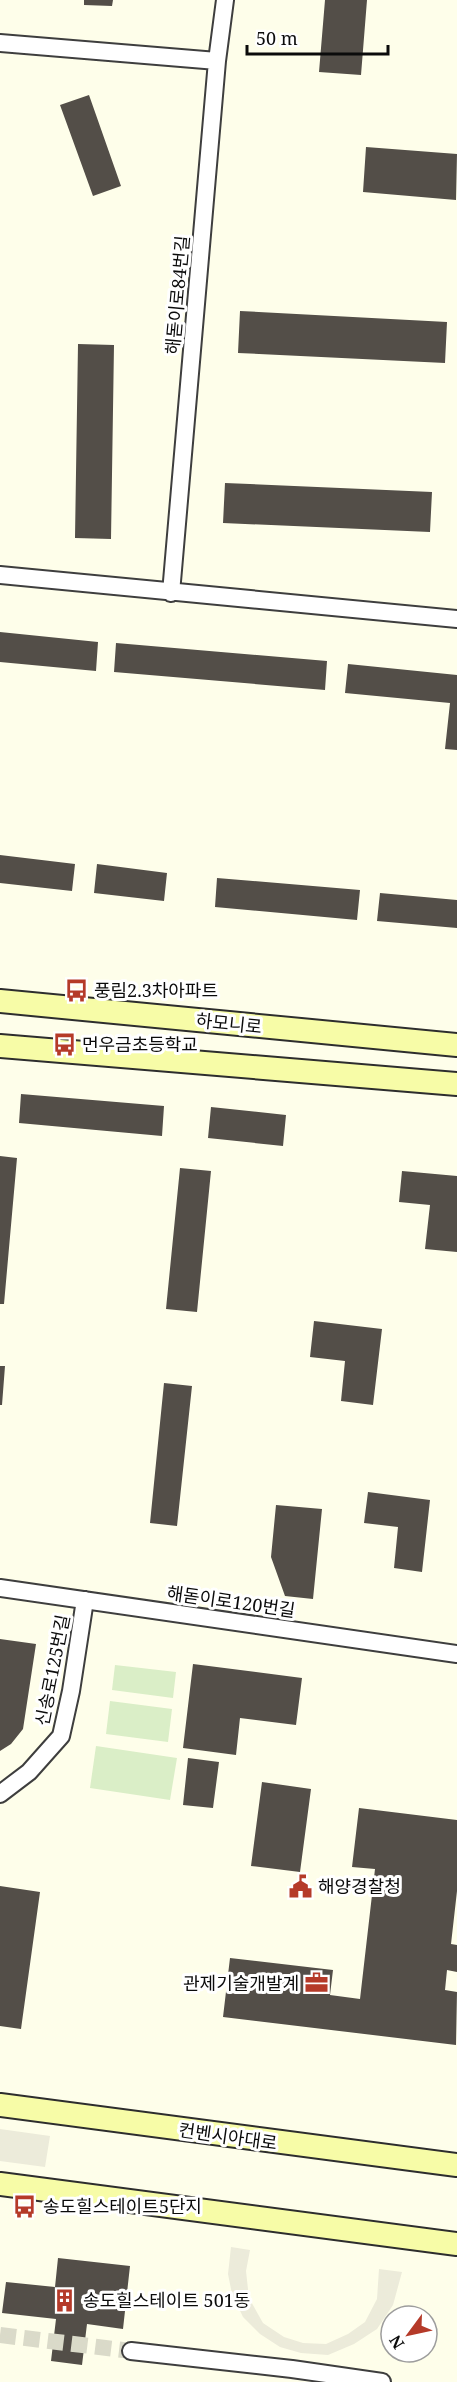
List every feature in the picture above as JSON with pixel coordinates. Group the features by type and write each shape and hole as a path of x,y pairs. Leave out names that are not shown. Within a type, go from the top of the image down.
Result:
{"street":[{"name":"해돋이로84번길","path":"171,593 217,61 225,0"},
{"path":"0,43 217,61"},
{"path":"0,575 457,619"},
{"name":"하모니로","path":"0,1000 457,1045"},
{"path":"0,1046 457,1084"},
{"name":"해돋이로120번길","path":"0,1588 457,1654"},
{"name":"신송로125번길","path":"0,1794 29,1772 61,1737 71,1691 85,1600"},
{"name":"컨벤시아대로","path":"0,2105 455,2166"},
{"path":"0,2184 450,2242"},
{"path":"131,2351 292,2376 382,2382"}],"green space":[{"path":"115,1665 176,1672 173,1698 112,1690"},
{"path":"110,1701 172,1709 168,1742 106,1734"},
{"path":"96,1746 177,1758 170,1800 90,1788"}],"shaded area":[{"path":"0,2129 50,2136 45,2167 0,2161"},
{"path":"231,2247 250,2250 246,2271 249,2298 263,2323 284,2337 303,2343 326,2344 348,2334 365,2322 377,2299 379,2269 402,2272 393,2304 379,2304 377,2329 354,2344 328,2355 301,2353 280,2347 260,2334 243,2317 232,2294 228,2274"}],"building":[{"path":"84,0 113,0 112,6 84,5"},
{"path":"325,0 367,0 361,75 319,72"},
{"path":"89,95 121,186 93,196 60,105"},
{"path":"366,147 457,154 456,200 363,192"},
{"path":"240,311 447,322 445,363 238,353"},
{"path":"78,344 114,345 111,539 75,538"},
{"path":"225,483 432,492 430,532 223,523"},
{"path":"0,632 98,642 96,671 0,662"},
{"path":"116,643 327,661 325,690 114,672"},
{"path":"348,664 457,675 457,750 445,749 450,703 345,693"},
{"path":"0,855 75,864 72,891 0,883"},
{"path":"97,864 167,873 164,901 94,893"},
{"path":"217,878 360,890 357,920 215,907"},
{"path":"380,893 457,900 457,928 377,921"},
{"path":"21,1094 164,1106 162,1136 19,1123"},
{"path":"211,1107 286,1115 283,1146 208,1138"},
{"path":"0,1156 17,1158 4,1304 0,1304"},
{"path":"180,1168 211,1171 197,1312 166,1309"},
{"path":"402,1171 457,1176 457,1252 425,1249 430,1205 399,1202"},
{"path":"314,1321 382,1329 373,1405 341,1401 345,1361 310,1357"},
{"path":"0,1366 5,1366 2,1405 0,1405"},
{"path":"164,1383 192,1386 177,1526 150,1523"},
{"path":"368,1492 430,1500 422,1572 394,1568 398,1527 364,1523"},
{"path":"276,1505 322,1509 313,1599 285,1596 271,1557"},
{"path":"0,1639 36,1644 23,1729 11,1744 0,1751"},
{"path":"193,1664 302,1678 296,1725 240,1718 236,1755 183,1748"},
{"path":"188,1758 219,1762 213,1808 183,1805"},
{"path":"262,1782 311,1789 300,1872 251,1866"},
{"path":"359,1808 457,1820 457,1891 451,1944 457,1945 457,1972 447,1970 445,1990 457,1992 456,2045 223,2017 230,1958 333,1970 330,1995 360,1999 375,1869 352,1867"},
{"path":"0,1886 40,1892 21,2029 0,2026"},
{"name":"송도힐스테이트 501동","path":"58,2258 130,2266 123,2329 87,2324 82,2365 51,2361 56,2319 2,2313 6,2282 55,2287"}],"tunnel":[{"path":"0,2335 131,2351"}],"place":[{"name":"풍림2.3차아파트","path":"76,990"},
{"name":"먼우금초등학교","path":"64,1044"},
{"name":"해양경찰청","path":"300,1886"},
{"name":"관제기술개발계","path":"317,1983"},
{"name":"송도힐스테이트5단지","path":"25,2206"},
{"name":"송도힐스테이트 501동","path":"65,2300"}]}
